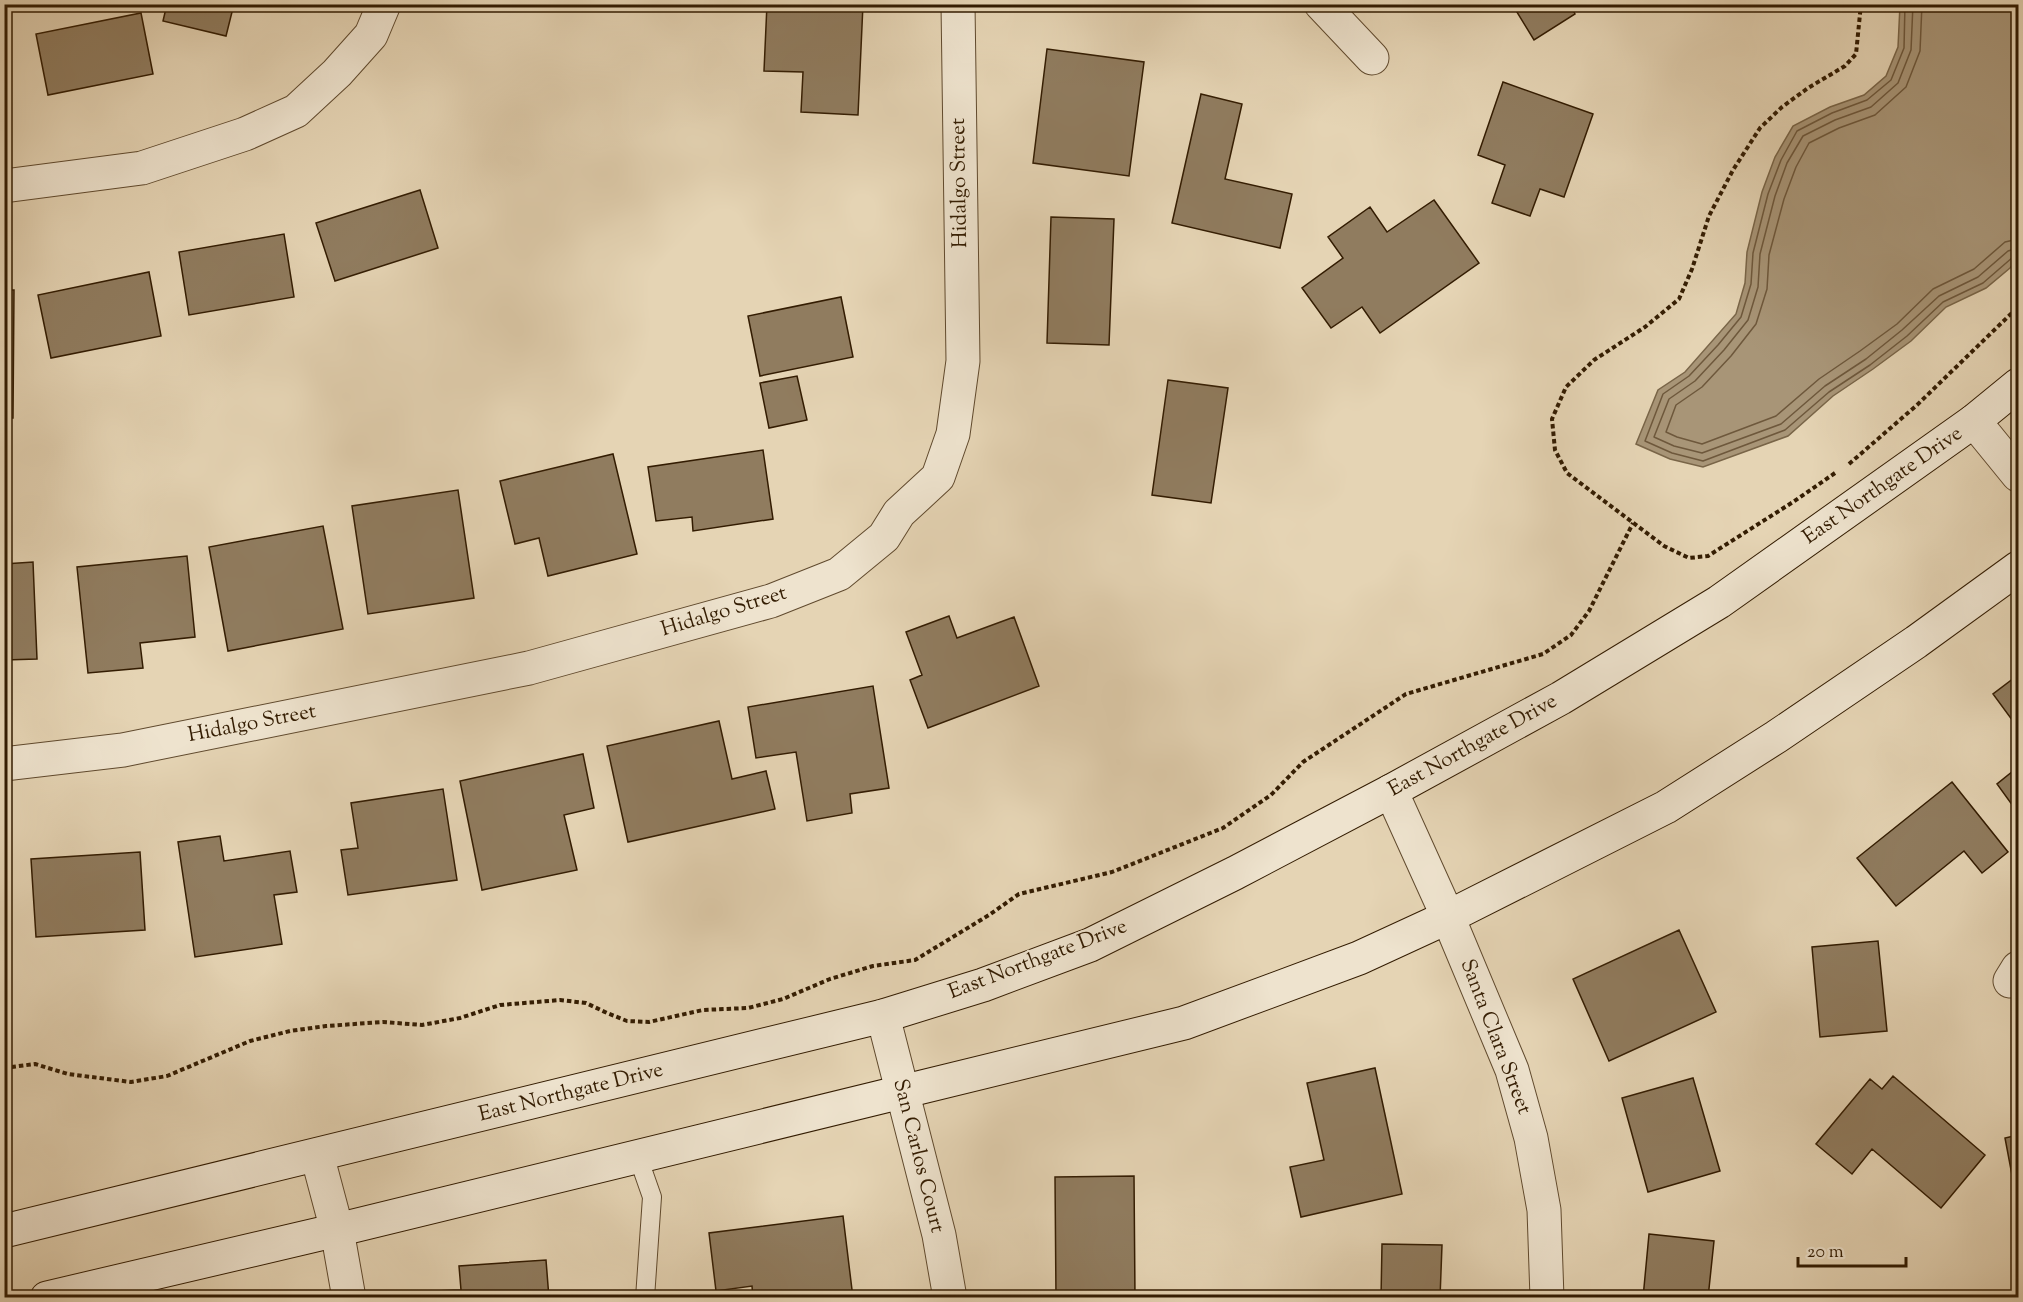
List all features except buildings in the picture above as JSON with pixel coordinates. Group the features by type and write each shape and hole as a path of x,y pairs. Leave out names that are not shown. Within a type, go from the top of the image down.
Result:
{"main road":[{"path":"4,186 142,168 246,134 296,111 337,73 371,35 384,4"},
{"name":"Hidalgo Street","path":"4,764 123,750 529,668 771,601 839,574 884,537 899,513 938,477 953,434 963,361 958,4"},
{"path":"1321,4 1372,58"},
{"name":"East Northgate Drive","path":"4,1231 883,1016 983,985 1090,945 1235,873 1561,698 1719,602 1974,421 2019,385"},
{"path":"1974,421 2019,475"},
{"path":"47,1298 337,1230 1184,1023 1359,958 1448,917 1666,807 1776,738 2019,568"},
{"name":"Santa Clara Street","path":"1391,791 1448,917 1512,1070 1532,1138 1544,1210 1547,1298"},
{"name":"San Carlos Court","path":"883,1016 939,1235 950,1298"},
{"path":"317,1155 337,1230 349,1298"}],"lane":[{"path":"638,1157 652,1197 645,1298"}],"path":[{"path":"1861,4 1856,54 1845,66 1782,106 1761,128 1733,170 1709,216 1692,270 1679,299 1645,327 1594,360 1566,387 1552,419 1555,450 1568,473 1664,546 1689,558 1708,556 1849,464 1917,405 2019,307"},
{"path":"4,1068 35,1064 68,1074 131,1082 167,1076 250,1041 290,1031 383,1022 423,1025 460,1018 500,1005 560,1000 586,1003 627,1021 650,1023 703,1010 748,1008 783,999 830,979 862,969 915,960 1019,894 1112,872 1223,828 1271,795 1303,762 1406,694 1543,654 1571,635 1589,611 1633,524"}],"water":[{"path":"1900,5 2018,5 2018,258 2010,268 1986,288 1946,307 1911,341 1833,396 1788,436 1703,467 1670,459 1636,444 1658,390 1685,372 1736,314 1745,283 1747,252 1762,192 1775,157 1793,126 1830,107 1864,95 1886,76 1898,47"}]}
